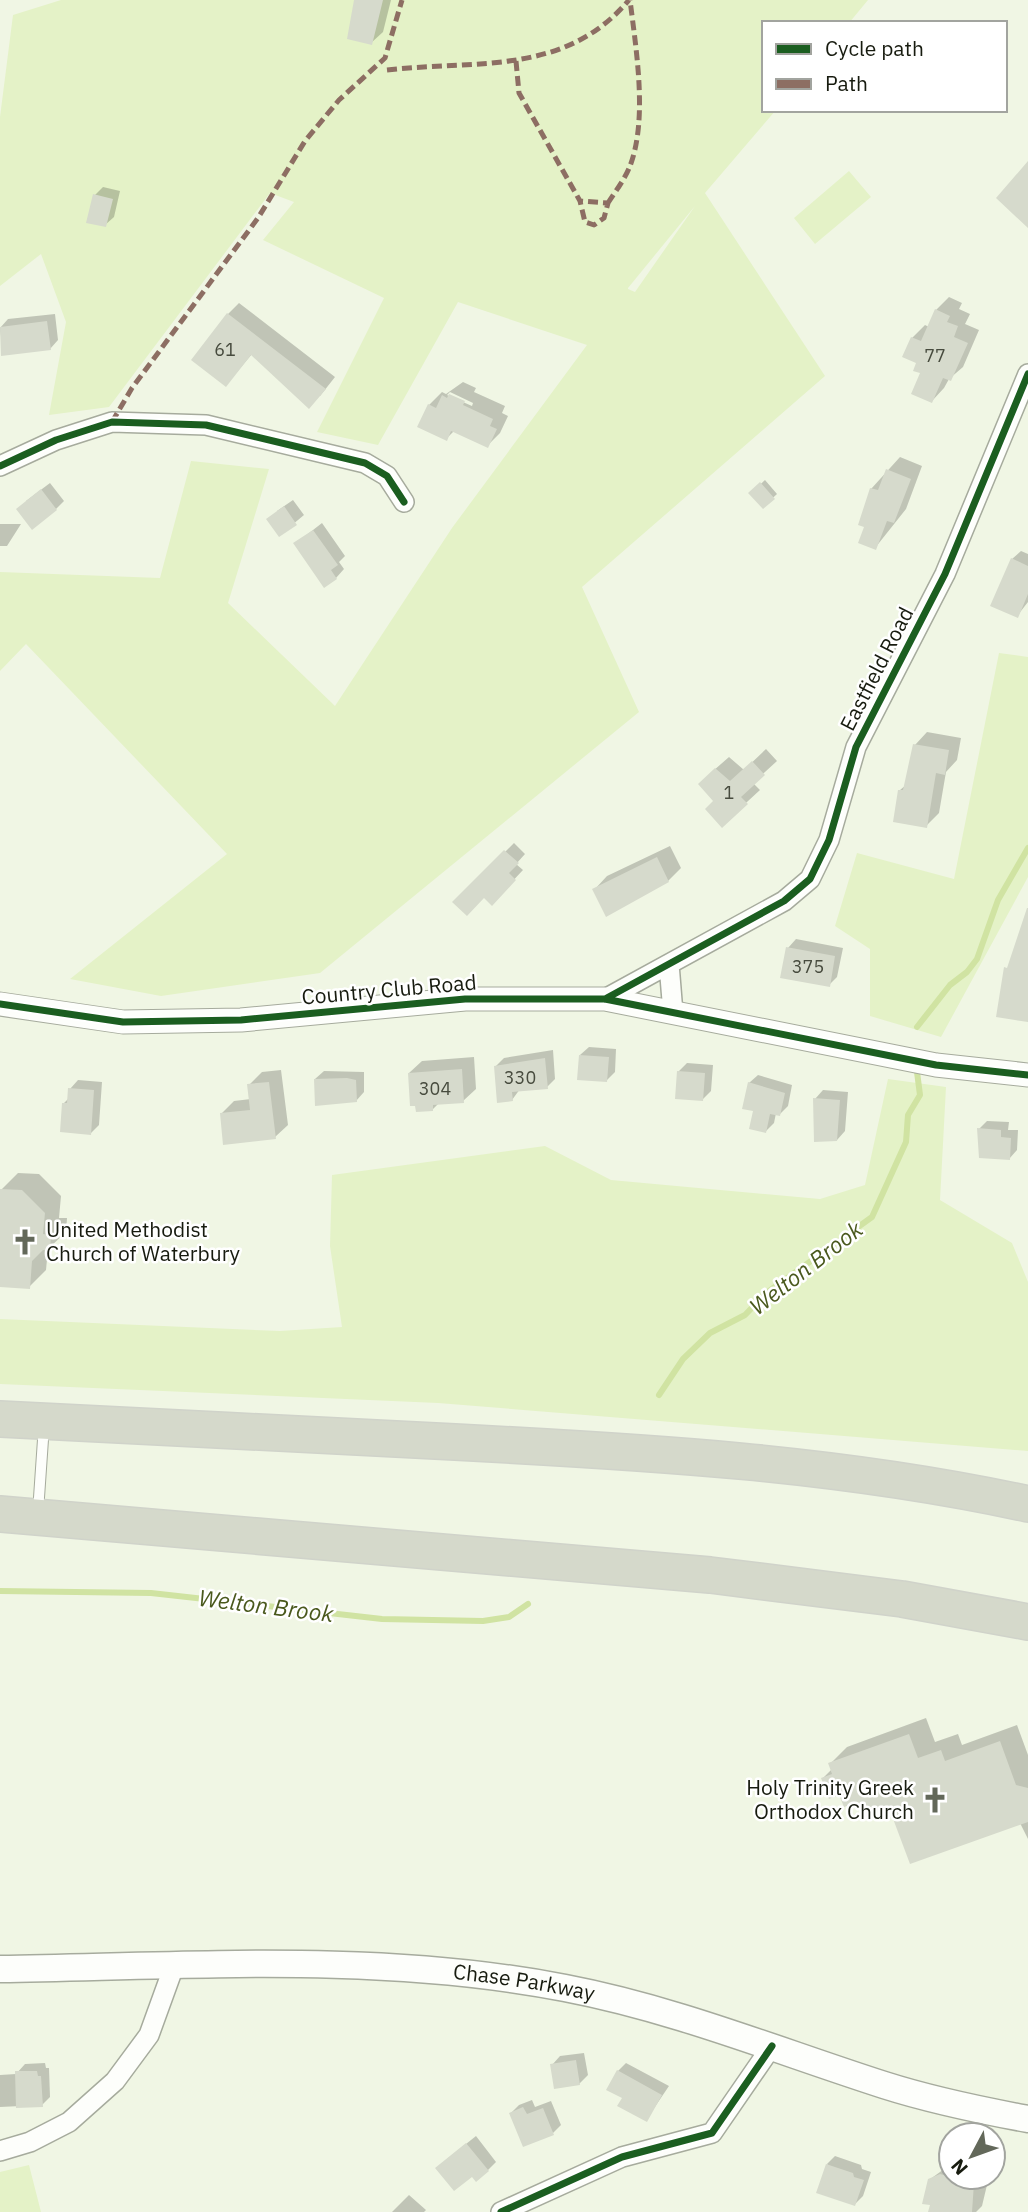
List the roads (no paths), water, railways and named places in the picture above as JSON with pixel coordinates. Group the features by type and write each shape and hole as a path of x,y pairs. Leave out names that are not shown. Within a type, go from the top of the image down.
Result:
{"highway":[{"path":"0,1419 627,1452 815,1458 1028,1481"},
{"path":"627,1452 815,1469 1028,1504"},
{"path":"0,1515 710,1575 901,1599 1028,1622"}],"main road":[{"name":"Chase Parkway","path":"0,1969 174,1966 396,1967 511,1978 670,2012 925,2097 1028,2119"}],"street":[{"name":"Eastfield Road","path":"605,999 783,901 810,879 829,840 856,747 945,574 1028,374"},
{"path":"0,466 56,440 112,422 206,425 365,463 387,476 404,502"},
{"path":"669,964 673,1013"},
{"name":"Country Club Road","path":"0,1004 123,1022 242,1020 465,999 605,999 936,1065 1028,1075"},
{"path":"0,2151 30,2142 69,2122 115,2081 149,2035 174,1966"},
{"path":"501,2212 622,2157 712,2133 772,2046"}],"lane":[{"path":"37,1517 44,1422"}],"waterway":[{"name":"Welton Brook","path":"917,1027 950,985 967,972 977,959 998,900 1028,848"},
{"name":"Welton Brook","path":"659,1395 683,1359 710,1333 745,1315 765,1294 872,1217 906,1142 908,1115 920,1095 917,1072"},
{"name":"Welton Brook","path":"0,1591 151,1593 382,1619 483,1621 509,1617 528,1604"}],"place":[{"name":"United Methodist Church of Waterbury","path":"25,1242"},
{"name":"Holy Trinity Greek Orthodox Church","path":"935,1800"}]}
